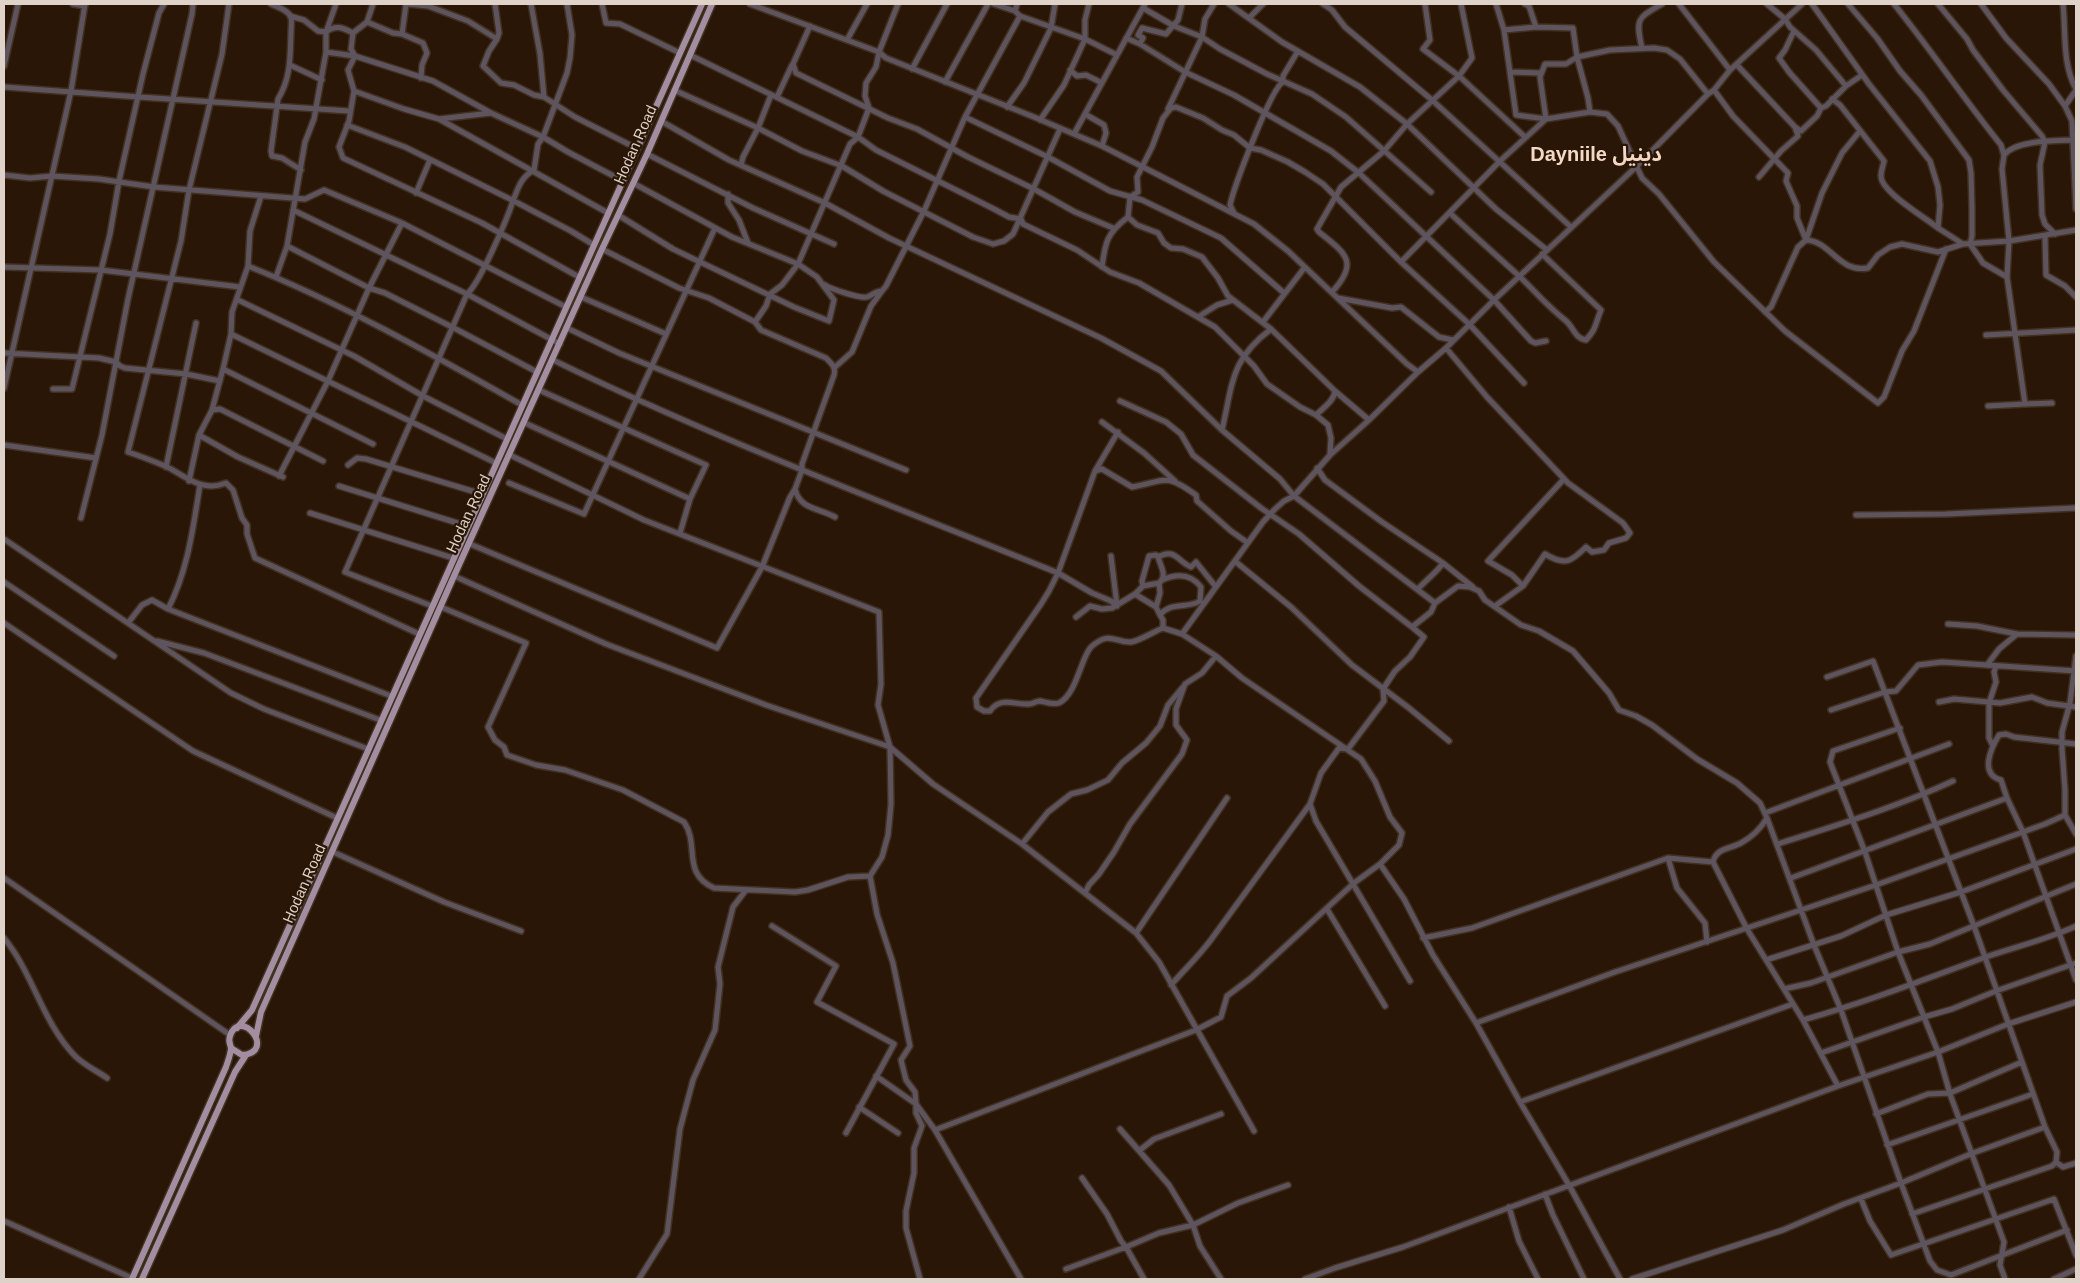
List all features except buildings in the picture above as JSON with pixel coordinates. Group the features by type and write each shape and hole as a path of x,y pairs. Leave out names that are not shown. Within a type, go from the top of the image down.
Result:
{"main road":[{"name":"Hodan Road","path":"230,1034 252,1010 380,720 702,4"},
{"name":"Hodan Road","path":"142,1279 235,1072 246,1054 254,1050 261,1012 454,576 647,154 712,4"},
{"path":"237,1028 246,1027 256,1036"},
{"path":"132,1279 226,1067 231,1048 230,1034"},
{"path":"231,1048 237,1054 246,1054"}],"street":[{"path":"4,66 18,4"},
{"path":"4,388 10,354 71,91 85,5 73,4"},
{"path":"53,389 72,389 110,234 119,181 143,74 159,13 164,4"},
{"path":"81,518 96,458 193,4"},
{"path":"229,4 222,54 189,190 181,240 128,452 166,467 189,481 200,485 220,485 226,483 233,490 242,518 247,525 252,554 259,561 419,634"},
{"path":"271,4 290,16 304,20 318,31 326,32 332,27 339,27 353,33"},
{"path":"276,277 287,246 306,136 314,119 322,80 326,52 326,32 336,4"},
{"path":"355,56 351,49 353,33 367,22 373,4"},
{"path":"402,34 407,4 429,5 468,22 498,39"},
{"path":"495,4 499,33 498,39 489,51 483,66 501,83 514,85 534,95 544,97 556,106 638,149"},
{"path":"531,4 540,54 544,97"},
{"path":"534,170 538,144 543,137 556,106 570,58 572,35 567,4"},
{"path":"602,4 606,23 620,24 680,53"},
{"path":"750,4 879,52 886,58 979,94 1007,108 1102,146 1234,214 1273,237 1407,364 1418,372"},
{"path":"847,40 866,4"},
{"path":"755,322 766,306 770,294 782,285 798,264 850,144 858,137 869,108 865,96 868,80 876,67 879,52 898,4"},
{"path":"912,68 947,4"},
{"path":"945,82 988,4"},
{"path":"994,4 1015,11 1020,16 1084,39 1117,55"},
{"path":"1015,11 1017,4"},
{"path":"1007,108 1024,83 1051,28 1055,4"},
{"path":"1040,120 1064,85 1084,39 1088,4"},
{"path":"1140,44 1143,38 1138,35 1142,28 1166,34 1174,26 1182,4"},
{"path":"1130,197 1138,192 1136,177 1202,37 1205,19 1214,4"},
{"path":"1229,4 1298,51 1360,88 1407,124 1545,252 1601,310 1595,330 1586,340 1580,339 1570,324 1555,313 1519,276 1450,213"},
{"path":"1250,18 1263,4"},
{"path":"1323,4 1332,10 1345,27 1432,100 1571,227"},
{"path":"1425,4 1430,40 1423,48 1459,76 1524,137"},
{"path":"1332,292 1346,274 1347,264 1342,250 1317,229 1342,187 1384,151 1407,124 1459,76 1472,58 1461,4"},
{"path":"1496,4 1504,30 1516,116 1546,119 1590,112 1607,114 1618,126 1642,178 1659,194 1714,262 1785,331 1878,403 1884,397 1902,351 1914,331 1936,279 1946,249"},
{"path":"1528,4 1536,27"},
{"path":"1642,48 1639,34 1640,21 1644,14 1662,4"},
{"path":"1679,4 1730,70"},
{"path":"1767,4 1816,50 1846,86"},
{"path":"1182,634 1271,514 1284,501 1294,496 1330,455 1446,348 1519,276 1637,166 1714,90 1730,70 1802,4"},
{"path":"1812,4 1862,75 1930,161 1938,187 1940,205 1938,228"},
{"path":"1848,4 1863,20 1969,160 1972,208 1970,244 1983,263 2007,276"},
{"path":"1894,4 2001,145 2004,155 2002,169 2009,241 2007,276 2025,404"},
{"path":"1938,4 1967,39 2003,90 2033,123 2045,142 2040,165 2042,214 2045,224 2055,234"},
{"path":"1981,4 2006,38 2050,84 2065,106 2072,121 2076,208"},
{"path":"2063,4 2066,35 2065,47 2076,90 2065,106"},
{"path":"1074,134 1144,6 1174,26 1202,37 1220,50 1318,98 1346,117 1431,192"},
{"path":"290,16 290,65 276,106 270,151 272,156 282,158 301,170"},
{"path":"834,368 852,352 871,306 882,292 924,211 965,117 1020,16"},
{"path":"367,22 392,33 402,34 423,43 427,53 422,65 421,78"},
{"path":"777,98 810,26"},
{"path":"1504,30 1536,27 1573,28 1577,57 1590,112"},
{"path":"1794,30 1785,50 1779,58 1821,108"},
{"path":"1126,38 1140,44 1185,72 1216,85 1331,151 1359,173 1494,300 1531,341 1535,343 1546,341"},
{"path":"1546,119 1540,73 1545,64 1566,64 1577,57 1610,50 1642,48 1666,50 1680,59 1708,94"},
{"path":"1283,82 1283,76 1298,51"},
{"path":"326,52 355,56 433,81 491,113 543,137 623,180"},
{"path":"690,55 858,137 876,150 1009,217 1021,219"},
{"path":"355,56 348,70 354,91 348,125 339,146 343,158 500,232 579,277"},
{"path":"792,64 796,73 888,118 917,129 1075,212 1113,228"},
{"path":"290,65 322,80"},
{"path":"1737,65 1795,127 1802,130 1818,116 1821,108 1862,75"},
{"path":"1070,70 1077,76 1086,75 1102,82"},
{"path":"1511,72 1540,73"},
{"path":"1234,214 1230,205 1233,192 1265,114 1279,84 1283,82"},
{"path":"4,86 139,98 349,111"},
{"path":"674,90 758,128 802,151 842,166 883,191 973,237 993,244 1004,241 1013,234 1060,129"},
{"path":"1714,90 1733,116 1788,173 1786,181 1797,206 1797,218 1806,240"},
{"path":"354,91 438,119 505,157 534,170 608,213"},
{"path":"740,165 771,95"},
{"path":"1832,99 1840,105 1884,161 1880,176 1882,181 1900,200 1963,244"},
{"path":"1167,111 1176,107 1203,118 1234,135 1250,148 1268,153 1306,172 1323,184 1401,262 1470,324 1524,383"},
{"path":"438,119 491,113"},
{"path":"1085,114 1104,125 1106,133 1102,146"},
{"path":"965,117 1048,157 1110,191 1142,200 1226,241 1256,270 1284,293"},
{"path":"1401,262 1524,137 1546,119"},
{"path":"661,121 729,160 825,202 907,246 1135,355 1161,371 1222,430 1280,479 1294,496 1435,603"},
{"path":"348,125 405,147 514,201 594,245"},
{"path":"1758,177 1798,136 1795,127"},
{"path":"1765,312 1771,306 1798,247 1806,240 1822,193 1842,153 1860,131"},
{"path":"2004,155 2009,149 2030,143 2073,140"},
{"path":"647,154 753,208 811,232 834,244"},
{"path":"416,193 430,160"},
{"path":"432,606 346,572 467,294 472,290 485,265 514,201 516,191 525,175 534,170"},
{"path":"4,175 30,178 52,176 119,181 154,187 305,199 324,190 402,223 566,308"},
{"path":"633,183 715,228 798,264 826,286 856,297 867,297 877,291 882,292"},
{"path":"728,194 728,203 739,220 748,243"},
{"path":"189,481 199,435 212,410 220,381 231,334 232,312 238,300 240,287 248,266 250,231 261,196"},
{"path":"1102,267 1104,249 1113,228 1128,217 1130,197"},
{"path":"293,210 467,294 560,344"},
{"path":"618,215 673,250 770,294 794,307 829,321 834,300 823,283"},
{"path":"1128,217 1137,225 1158,233 1164,243 1171,248 1183,249 1202,257 1232,300 1271,329 1335,391 1369,420"},
{"path":"1021,219 1023,224 1077,250 1102,267 1132,279 1221,332 1244,355 1267,384 1316,415 1330,430 1330,455"},
{"path":"199,435 238,457 281,476 293,447 328,381 369,288 402,223"},
{"path":"509,483 584,514 715,228"},
{"path":"1806,240 1815,240 1846,266 1859,270 1868,268 1878,255 1890,247 1902,244 1938,252 1963,244 2009,241 2076,230"},
{"path":"2045,236 2046,275 2065,286 2076,297"},
{"path":"287,246 369,288 385,293 537,372"},
{"path":"470,544 717,648 762,566 788,503 796,489 802,464 834,376 833,364 826,358 761,330 755,322 709,298 686,290 602,249"},
{"path":"248,266 276,277 356,316 522,405"},
{"path":"4,267 101,270 240,287"},
{"path":"1263,322 1305,267"},
{"path":"581,297 666,334"},
{"path":"1338,298 1392,308 1401,307 1439,337 1453,340"},
{"path":"238,300 342,350 423,396 507,439"},
{"path":"1198,317 1217,305 1232,300"},
{"path":"166,467 196,323"},
{"path":"567,328 652,366 906,470"},
{"path":"1222,430 1234,373 1253,343 1271,329"},
{"path":"1986,335 2076,330"},
{"path":"231,334 496,463"},
{"path":"1446,348 1487,397 1564,480 1623,523 1630,534 1626,538 1609,543 1604,550 1592,552 1586,547 1573,560 1566,562 1555,560 1545,554 1523,586 1495,606"},
{"path":"4,353 80,356 116,362 122,367 186,374 220,381"},
{"path":"553,360 637,400 786,464 1058,573 1117,606"},
{"path":"223,369 373,444"},
{"path":"539,390 706,465 690,499 680,533"},
{"path":"1316,415 1335,395 1335,391"},
{"path":"1120,401 1166,422 1181,434 1193,455 1261,508 1299,534 1359,586 1424,637 1383,689 1384,701 1348,749"},
{"path":"1988,406 2052,403"},
{"path":"212,410 220,409 323,461"},
{"path":"525,422 690,499"},
{"path":"1102,422 1118,432 1175,481 1196,495 1197,501 1231,531 1248,543"},
{"path":"936,1130 1196,1030 1221,1017 1227,996 1251,978 1354,883 1380,864 1399,845 1402,832 1390,817 1385,801 1360,759 1242,678 1216,656 1182,634 1163,628 1131,642 1105,638 1090,648 1069,692 1060,702 1053,704 1038,701 1030,704 1004,702 990,711 984,711 977,707 976,698 1041,604 1058,573 1095,471 1118,432"},
{"path":"4,445 96,458"},
{"path":"510,456 644,520 879,612 881,684 878,705 890,747 891,804 888,834 882,857 870,876 876,909 893,963 910,1046 901,1060 906,1080 915,1092 916,1113 922,1126 914,1148 914,1173 906,1211 906,1228 920,1279"},
{"path":"348,465 357,458 392,466 482,494"},
{"path":"1317,468 1325,480 1442,564 1478,591 1485,600 1521,625 1538,631 1573,651 1609,693 1619,710 1636,716 1652,725 1698,759 1738,783 1760,803 1778,844 1826,977 1841,1010 1863,1078 1923,1244 1930,1261 1937,1270 1951,1274 2067,1230"},
{"path":"1095,471 1102,469 1132,487 1158,480 1175,481"},
{"path":"1523,586 1512,575 1488,561 1564,480"},
{"path":"168,609 177,591 190,549 200,485"},
{"path":"339,486 467,526"},
{"path":"796,489 800,500 806,506 835,517"},
{"path":"1856,515 1946,514 2076,508"},
{"path":"310,513 453,558"},
{"path":"4,539 230,693 264,709 368,749"},
{"path":"1143,586 1142,581 1149,556 1158,556 1166,553 1177,556 1185,565 1190,567 1196,562 1216,587"},
{"path":"1111,556 1117,606"},
{"path":"1156,606 1160,593 1160,581 1164,574 1158,556"},
{"path":"1236,562 1290,607 1352,665 1448,741"},
{"path":"1418,589 1430,575 1440,569 1442,564"},
{"path":"1076,617 1090,606 1102,609 1117,606 1143,586 1184,575 1196,580 1202,587 1200,601"},
{"path":"454,576 606,644 766,705 890,747 933,784 1022,844 1136,933 1159,962 1254,1131"},
{"path":"4,582 114,656"},
{"path":"1412,627 1432,612 1435,603 1458,586 1470,587 1478,591"},
{"path":"1134,594 1156,606 1163,620 1163,628"},
{"path":"128,623 142,605 152,600 168,609 391,696"},
{"path":"1160,615 1164,609 1179,605 1195,604 1200,601 1206,603"},
{"path":"441,607 526,643 488,727 495,740 504,747 507,755 536,765 565,770 623,790 684,822 689,829 692,840 691,856 696,873 705,884 714,888 795,892 848,878 870,876"},
{"path":"4,623 193,751 337,818"},
{"path":"1948,624 1977,626 2017,634 2076,636"},
{"path":"1987,665 1999,649 2017,634"},
{"path":"153,640 204,653 380,720"},
{"path":"1022,844 1040,820 1055,805 1071,794 1087,790 1108,780 1122,763 1146,743 1160,726 1168,705 1185,684 1202,673 1216,656"},
{"path":"2076,656 2076,670 2062,732 2065,815 2076,834"},
{"path":"1828,677 1873,661 1937,825 2045,1127 2057,1152 2056,1162"},
{"path":"1831,710 1885,692 1896,691 1918,665 1942,662 2076,670"},
{"path":"1992,746 1989,738 1989,703 1996,682 1994,672 1996,666"},
{"path":"1085,893 1114,852 1130,824 1182,754 1187,740 1174,719 1185,684"},
{"path":"1939,702 1954,699 1965,702 2013,702 2032,697 2040,702 2076,707"},
{"path":"1900,728 1833,752 1830,762 1865,852 1898,952 1938,1052 1950,1093 2004,1242 2000,1265 2005,1279"},
{"path":"2076,744 2022,736 2014,737 2006,734 1999,735 1992,746 1988,767 1991,773 2001,780 2023,832 2058,934 2073,964 2076,980"},
{"path":"1766,815 1839,785 1949,744"},
{"path":"1171,985 1210,941 1310,804 1321,773 1338,748 1348,749"},
{"path":"1778,844 1853,820 1924,794 1953,781"},
{"path":"1136,933 1227,798"},
{"path":"1790,878 1865,852 2007,798"},
{"path":"1310,804 1316,821 1410,980"},
{"path":"1766,815 1762,828 1741,843 1720,851 1714,856 1713,862 1746,929 1803,1020 1838,1086"},
{"path":"1476,1023 1615,972 1948,860 2065,815"},
{"path":"1766,960 1840,936 1886,915 1961,892 2076,849"},
{"path":"333,852 444,902 521,930"},
{"path":"1423,938 1472,928 1668,858 1713,862"},
{"path":"1668,858 1677,888 1705,923 1707,942"},
{"path":"1380,864 1404,899 1423,938 1476,1023 1569,1185 1620,1279"},
{"path":"4,878 230,1034"},
{"path":"1784,989 1826,977 1898,952 1930,944 2076,884"},
{"path":"639,1279 667,1234 680,1128 693,1080 715,1030 720,984 718,967 733,907 746,890"},
{"path":"1327,909 1385,1006"},
{"path":"772,926 836,966 817,1002 894,1044 846,1132"},
{"path":"1803,1020 1841,1010 2076,926"},
{"path":"4,938 16,952 45,1013 62,1039 76,1057 107,1078"},
{"path":"1822,1053 1952,1009 1996,991 2073,964"},
{"path":"1305,1279 1403,1247 1838,1086 1938,1052 2008,1024 2076,1002"},
{"path":"1520,1102 1792,1004"},
{"path":"1876,1114 1928,1094 1950,1093 2022,1062"},
{"path":"876,1076 916,1104 936,1130 1021,1279"},
{"path":"1887,1145 2033,1094"},
{"path":"859,1107 898,1133"},
{"path":"1140,1150 1154,1139 1221,1114"},
{"path":"1632,1279 1783,1230 1972,1153 2045,1127"},
{"path":"1120,1129 1169,1185 1193,1225 1200,1246 1221,1279"},
{"path":"2056,1162 2063,1167 2076,1163"},
{"path":"1912,1214 2045,1169 2056,1162"},
{"path":"1082,1178 1097,1199 1144,1279"},
{"path":"1066,1269 1155,1234 1193,1225 1238,1203 1288,1185"},
{"path":"1545,1194 1584,1279"},
{"path":"1861,1199 1870,1221 1891,1255 2054,1199 2076,1255"},
{"path":"1509,1207 1519,1241 1538,1279"},
{"path":"4,1220 132,1279"},
{"path":"2070,1238 2076,1236"},
{"path":"2054,1279 2076,1270"}],"district":[{"name":"Dayniile دينيل","path":"1596,155"}]}
